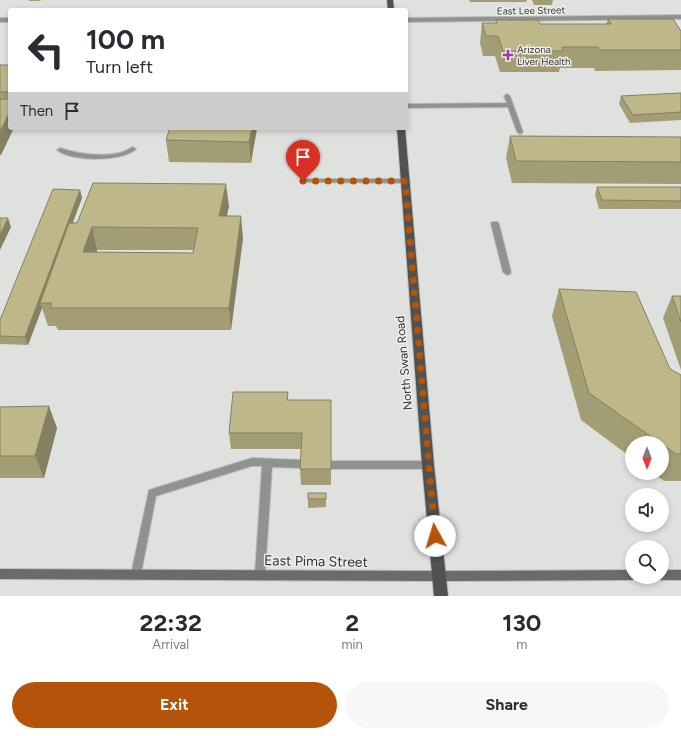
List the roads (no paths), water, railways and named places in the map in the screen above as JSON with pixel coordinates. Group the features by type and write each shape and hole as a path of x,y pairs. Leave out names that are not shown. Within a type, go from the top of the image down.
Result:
{"main road":[{"name":"North Swan Road","path":"401,130 428,465 441,596"}],"street":[{"name":"East Lee Street","path":"408,20 681,17"},
{"path":"507,96 520,132"},
{"path":"408,106 509,105"},
{"path":"60,150 72,155 119,156 130,153 133,149"},
{"path":"303,181 405,181"},
{"path":"495,224 507,272"},
{"path":"136,574 152,493 252,462 301,464"},
{"path":"260,574 267,462"},
{"path":"331,465 428,465"},
{"name":"East Pima Street","path":"0,574 439,576 625,575"},
{"path":"669,575 681,575"}],"place":[{"name":"Arizona Liver Health","path":"508,55"}]}
